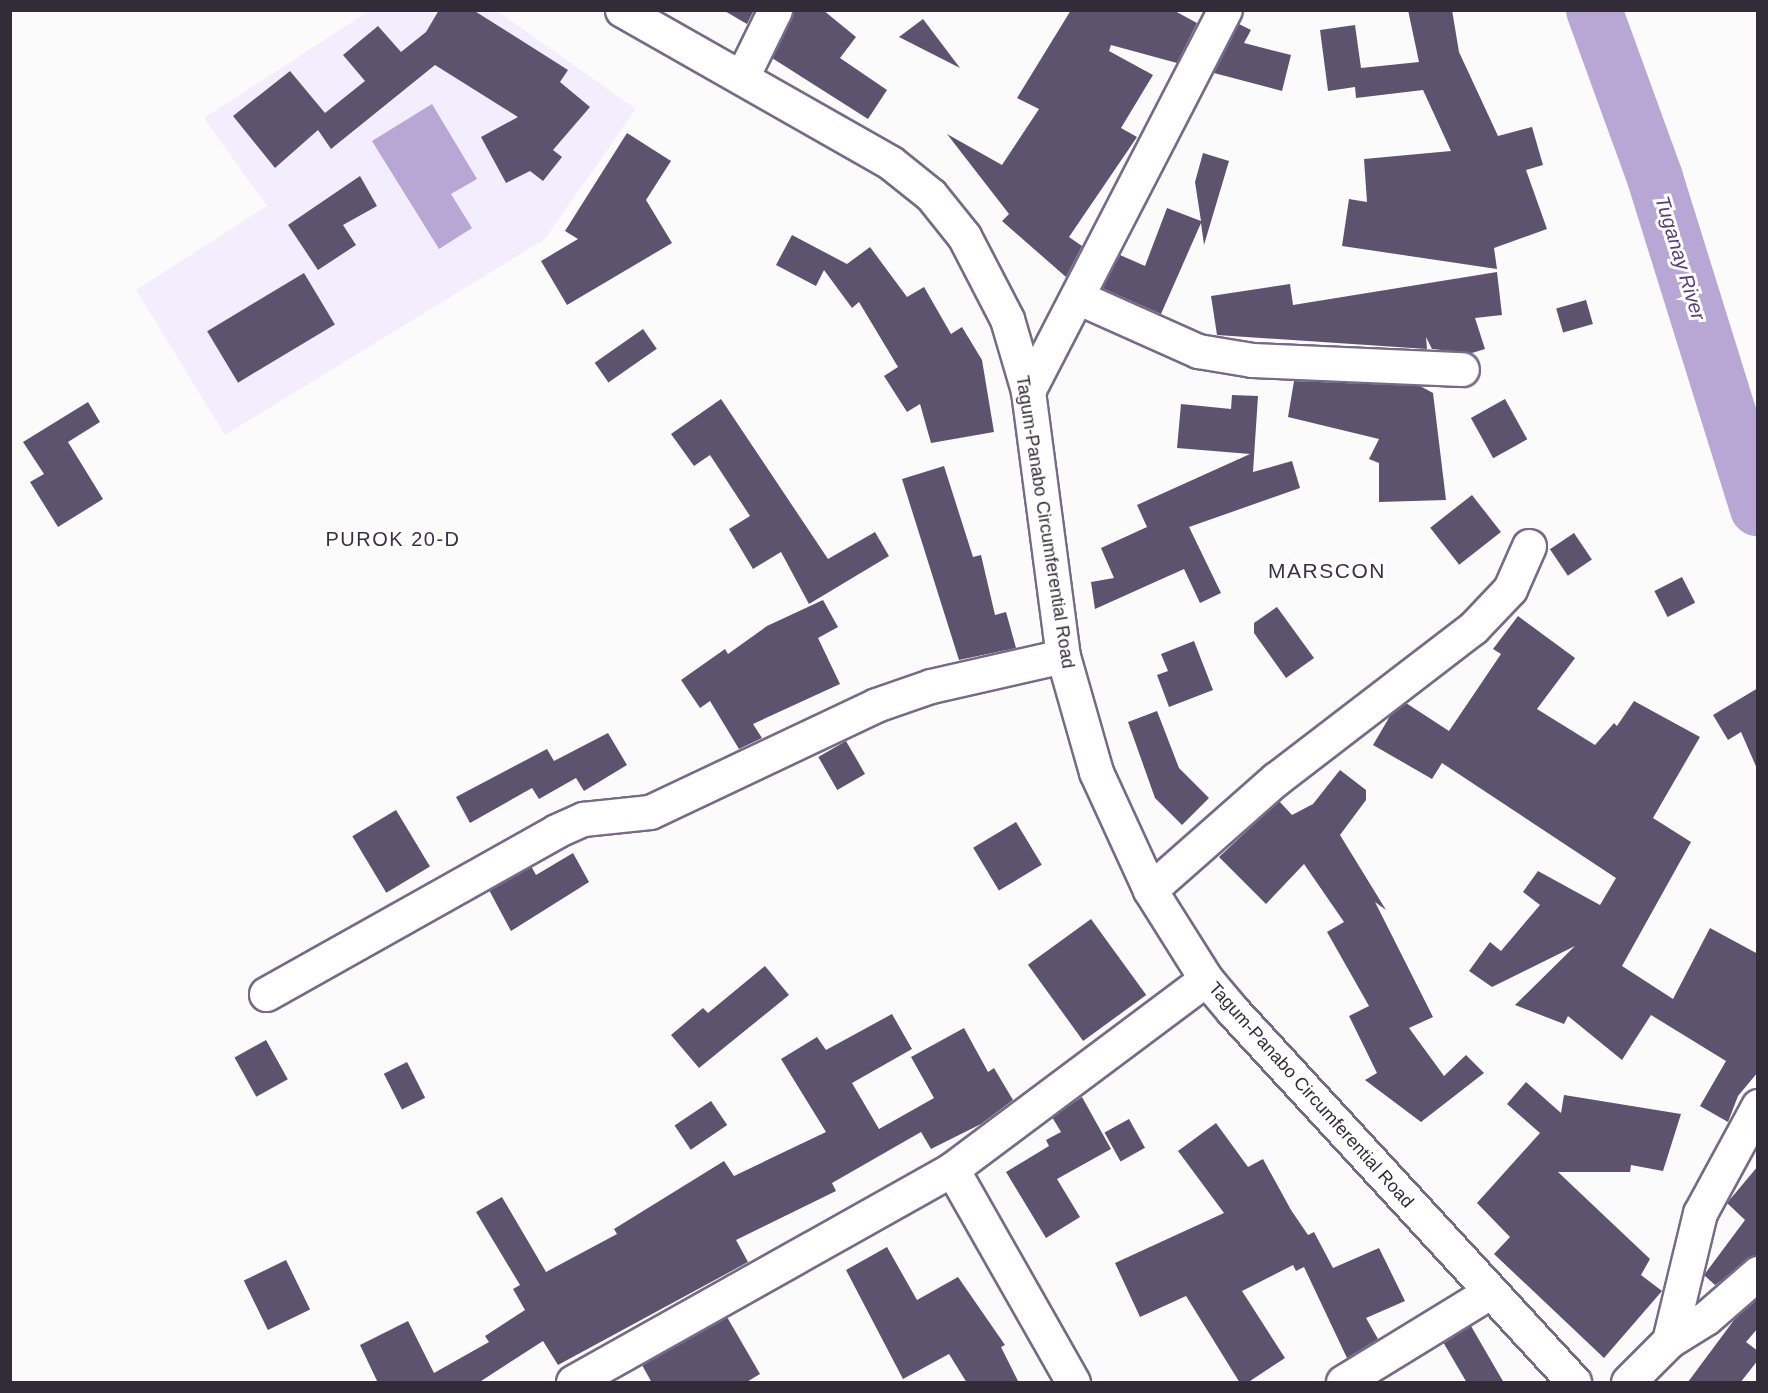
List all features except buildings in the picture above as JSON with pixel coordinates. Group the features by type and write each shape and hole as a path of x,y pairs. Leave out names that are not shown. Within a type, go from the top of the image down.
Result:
{"street":[{"name":"Tagum-Panabo Circumferential Road","path":"622,10 843,132 931,195 989,277 1028,391 1063,656 1096,772 1150,890 1206,979 1574,1383"},
{"path":"742,77 775,10"},
{"path":"1028,391 1225,10"},
{"path":"1077,297 1198,351 1252,360 1462,369"},
{"path":"1150,890 1276,779 1473,628 1510,589 1529,546"},
{"path":"266,994 556,831 584,819 650,812 876,705 931,686 1063,656"},
{"path":"573,1383 952,1169 1206,979"},
{"path":"1669,1341 1700,1213 1758,1106"},
{"path":"952,1169 1073,1383"},
{"path":"1628,1383 1669,1341 1734,1297 1758,1273"},
{"path":"1343,1383 1490,1292"}],"shaded area":[{"path":"369,11 497,11 636,109 545,239 225,435 136,290 267,206 204,118"},
{"path":"432,104 477,179 451,194 472,228 439,249 372,141"}],"waterway":[{"name":"Tuganay River","path":"1594,10 1655,178 1758,508"}],"district":[{"name":"PUROK 20-D","path":"393,539"},
{"name":"MARSCON","path":"1327,571"}]}
